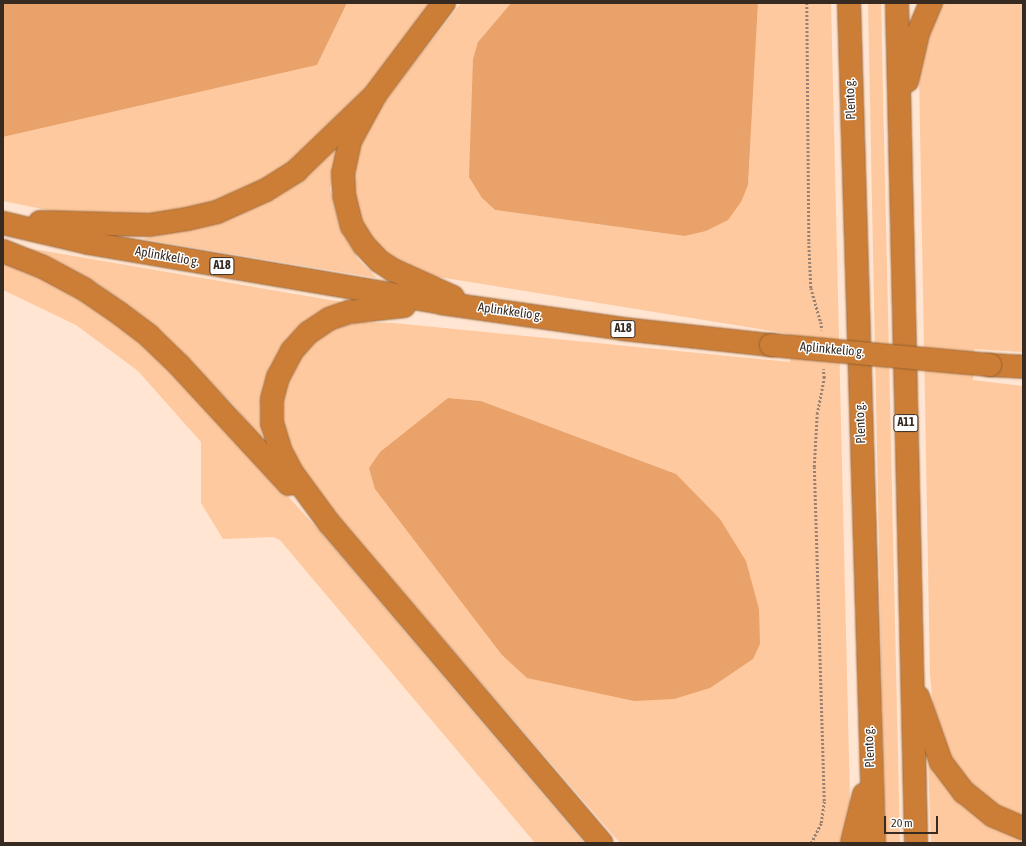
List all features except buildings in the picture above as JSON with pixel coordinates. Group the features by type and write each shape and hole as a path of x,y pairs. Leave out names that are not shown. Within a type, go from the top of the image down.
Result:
{"highway":[{"path":"444,3 375,95 350,141 343,173 344,195 352,226 364,245 392,270 476,307"},
{"name":"Plento g.","path":"849,3 870,768 874,843"},
{"name":"A11","path":"897,3 916,843"},
{"path":"899,114 918,33 931,3"},
{"path":"3,222 149,225 187,219 217,212 266,190 296,171 375,95"},
{"name":"Aplinkkelio g.","path":"3,222 88,243 441,303 623,329 771,345 1023,367"},
{"path":"3,251 43,267 84,289 149,336 179,365 286,481 329,523"},
{"path":"441,303 370,308 349,312 329,319 308,333 292,351 278,377 272,400 272,423 280,450 293,474 329,523 601,843"},
{"path":"912,677 941,762 964,792 992,815 1023,828"},
{"path":"852,843 870,768"},
{"path":"571,806 606,843"}],"path":[{"path":"807,3 809,242 812,288 821,322 822,338"},
{"path":"811,843 821,823 824,801 814,467 817,414 824,378 823,362"}],"shaded area":[{"path":"3,3 347,3 317,65 3,137"},
{"path":"347,3 430,3 370,84 290,166 228,202 137,218 62,213 3,201 3,137 317,65"},
{"path":"461,3 511,3 478,42 482,198 495,210 684,236 748,185 758,3 831,3 850,801 847,827 842,843 620,843 315,490 293,457 281,427 283,391 295,361 325,332 358,322 394,323 790,362 790,334 426,275 381,252 364,233 354,208 354,159 369,121","holes":["448,398 481,401 676,474"]},
{"path":"511,3 758,3 748,185 741,202 728,220 706,231 684,236 495,210 482,198 469,177 473,59 478,42"},
{"path":"868,3 881,3 900,843 885,843"},
{"path":"940,3 1023,3 1023,352 974,349 973,380 1023,386 1023,819 999,812 956,773 935,728 930,674 919,73 925,40"},
{"path":"340,143 330,189 340,229 359,260 377,278 143,239 174,231"},
{"path":"27,248 348,303 288,341 270,369 261,401 262,440 233,404 141,315 97,283"},
{"path":"3,260 56,285 106,314 167,364 316,527 584,843 535,843 280,540 273,537 223,539 201,503 201,442 138,371 76,325 3,290"},
{"path":"448,398 481,401 676,474 720,519 746,561 759,609 760,644 753,659 710,688 674,699 634,701 527,678 502,655 375,489 369,468 380,452"},
{"path":"928,757 936,774 965,808 1006,832 1023,836 1023,843 931,843"}]}
